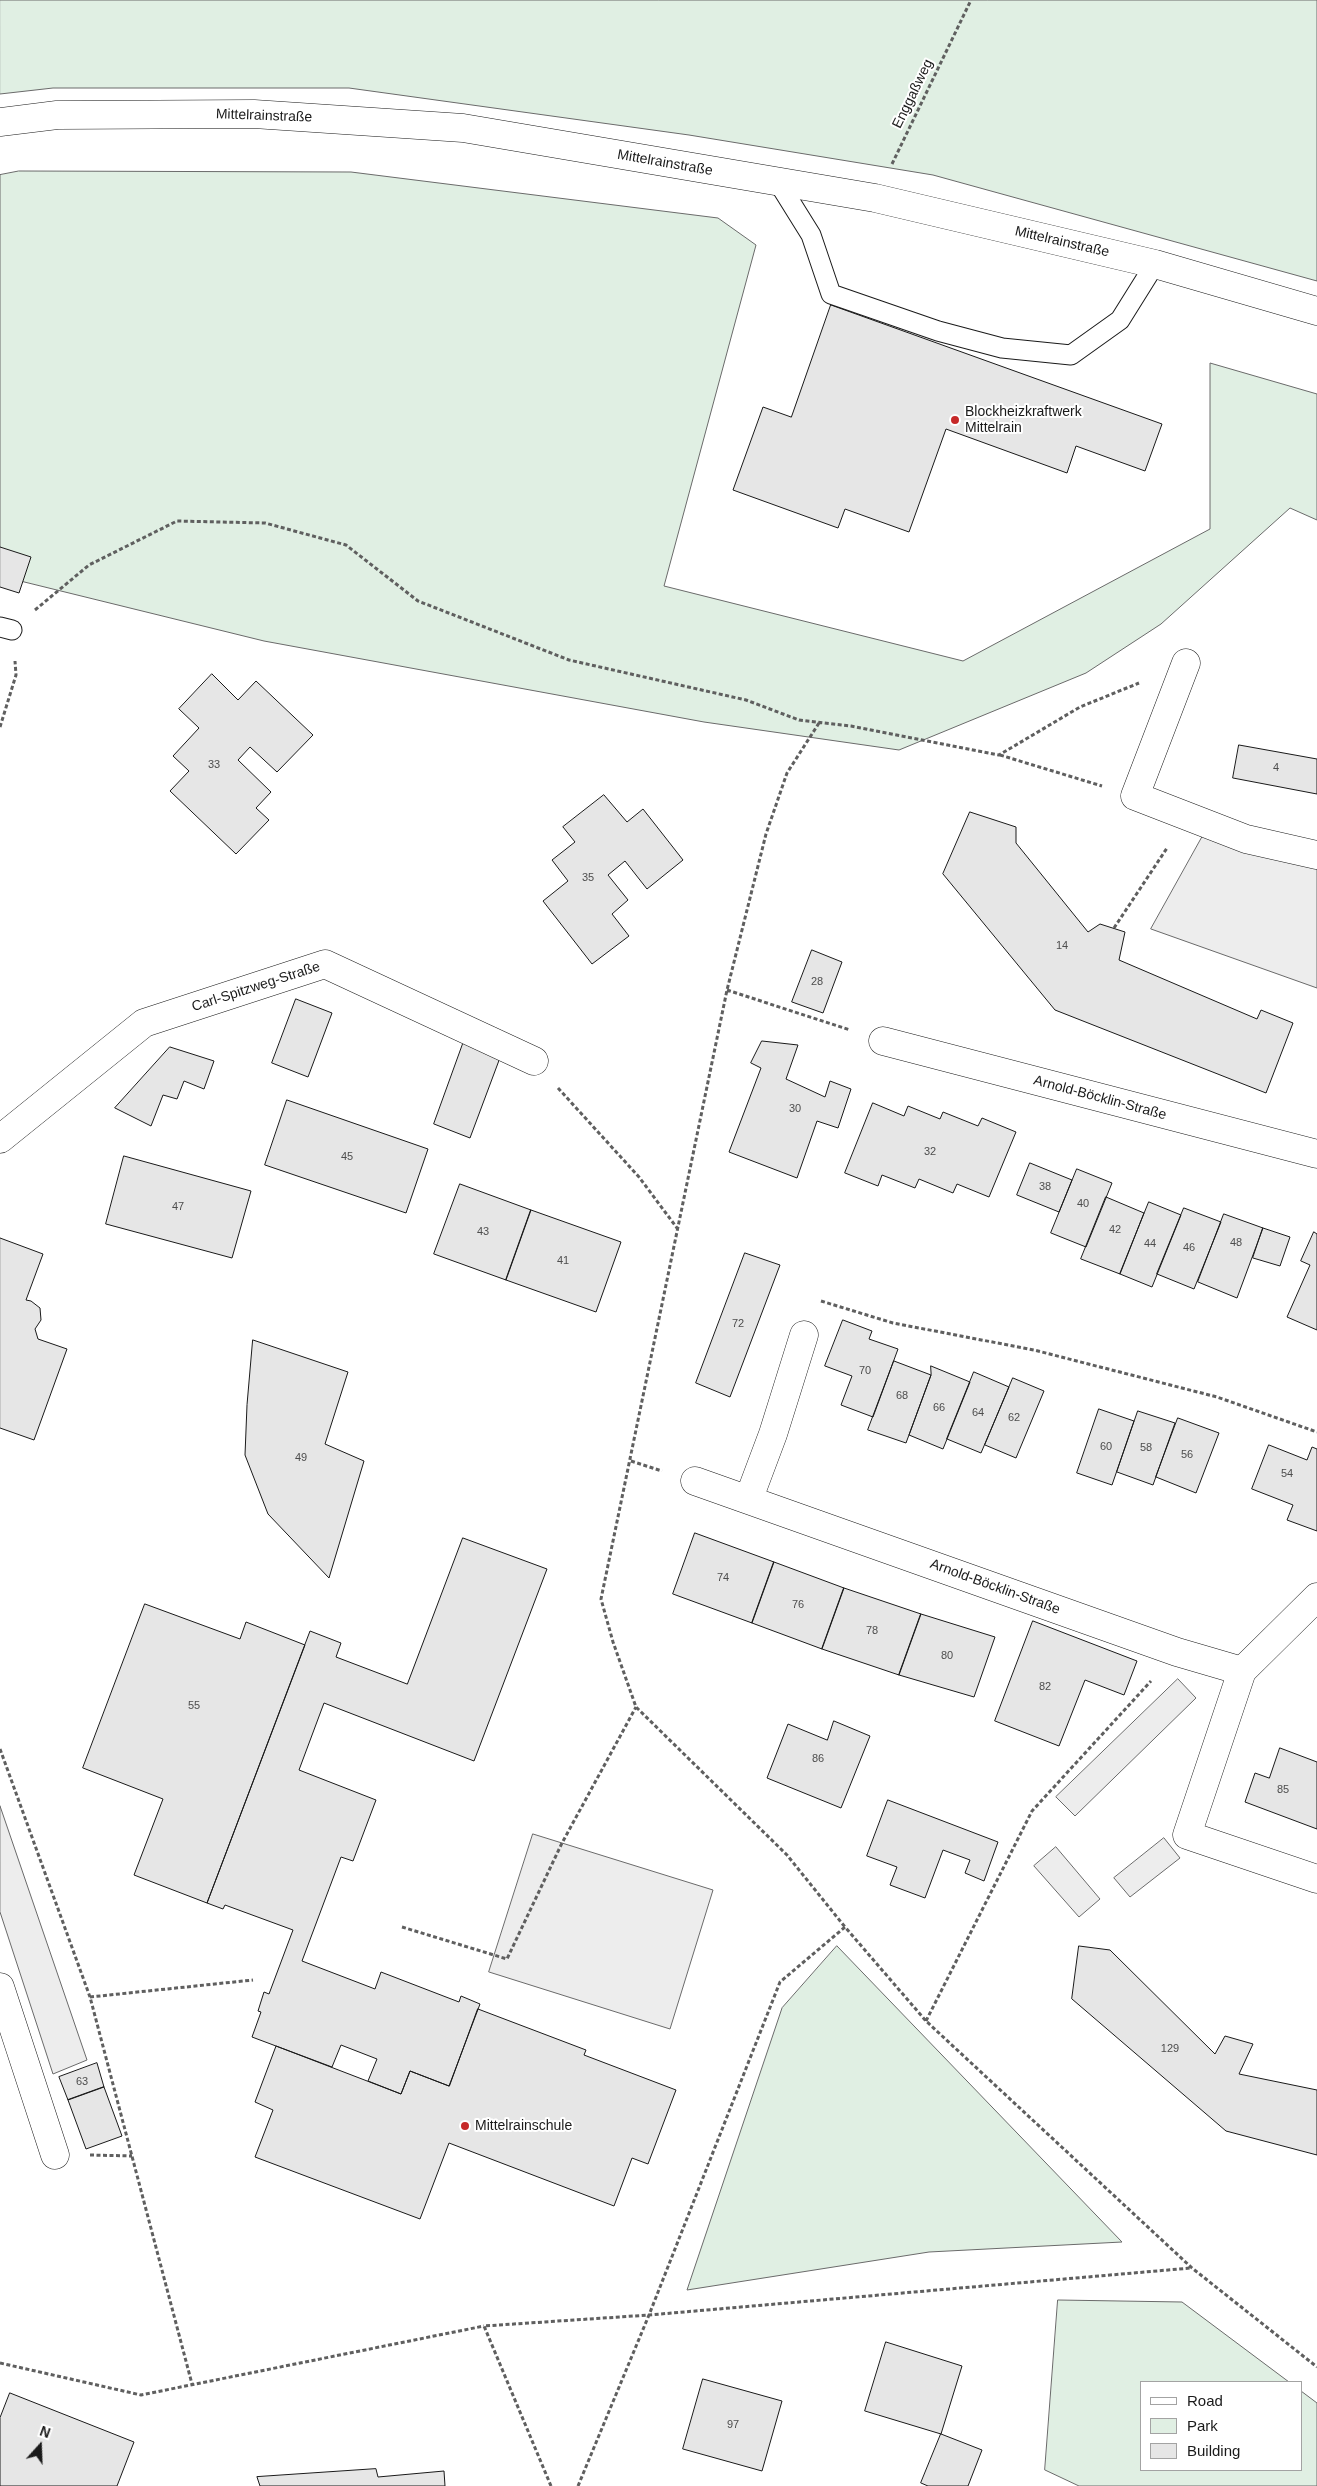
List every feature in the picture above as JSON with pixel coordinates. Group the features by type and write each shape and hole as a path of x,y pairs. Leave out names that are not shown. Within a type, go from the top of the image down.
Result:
{"street":[{"name":"Mittelrainstraße","path":"0,122 57,115 254,114 463,128 875,198 1155,264 1317,311"},
{"path":"1186,663 1135,796 1246,839 1317,855"},
{"name":"Carl-Spitzweg-Straße","path":"0,1139 144,1022 325,964 534,1061"},
{"name":"Arnold-Böcklin-Straße","path":"883,1041 1317,1154"},
{"path":"749,1498 773,1434 804,1335"},
{"name":"Arnold-Böcklin-Straße","path":"694,1481 749,1498 1177,1652 1242,1671"},
{"path":"1317,1596 1242,1671 1187,1835 1317,1879"},
{"path":"0,1988 55,2155"}],"lane":[{"path":"778,182 812,235 831,294 938,330 1002,348 1071,356 1120,320 1155,264"}],"path":[{"name":"Enggaßweg","path":"875,198 970,0"},
{"path":"0,727 16,675 6,629 89,565 177,520 265,523 346,545 418,601 569,660 746,700 799,720 851,726 999,755 1135,796"},
{"path":"999,755 1080,707 1186,663"},
{"path":"819,723 787,773 766,834 727,990 601,1599 613,1642 636,1707 787,1855 845,1927 926,2021 1192,2268 1317,2367"},
{"path":"1114,928 1187,816"},
{"path":"727,990 883,1041"},
{"path":"534,1061 639,1178 678,1228"},
{"path":"816,1299 893,1323 1034,1350 1218,1397 1317,1432"},
{"path":"926,2021 1032,1810 1177,1652"},
{"path":"402,1926 507,1959 562,1843 636,1707"},
{"path":"0,1749 90,1997 192,2384"},
{"path":"578,2486 649,2315 780,1982 845,1927"},
{"path":"90,1997 253,1980"},
{"path":"0,2363 141,2395 484,2326 649,2315 1192,2268"},
{"path":"484,2326 551,2486"}],"green space":[{"path":"0,0 1317,0 1317,281 933,175 689,135 349,88 53,88 0,94"},
{"path":"19,171 351,172 718,218 756,245 664,586 963,661 1210,529 1210,363 1317,394 1317,520 1290,508 1161,624 1086,673 899,750 704,722 264,641 0,576 0,175"},
{"path":"837,1946 1122,2242 929,2252 687,2290 782,2008"},
{"path":"1058,2300 1182,2302 1288,2381 1140,2381 1140,2471 1302,2471 1302,2392 1317,2403 1317,2486 1079,2486 1045,2470"}],"shaded area":[{"path":"1205,832 1317,859 1317,988 1151,929"},
{"path":"1178,1679 1196,1698 1075,1816 1056,1797"},
{"path":"0,1806 87,2060 53,2074 0,1912"},
{"path":"533,1834 713,1890 670,2029 489,1972"},
{"path":"1164,1838 1180,1858 1130,1897 1114,1878"},
{"path":"1056,1847 1100,1899 1079,1917 1034,1866"}],"building":[{"name":"Blockheizkraftwerk Mittelrain","path":"831,305 1162,424 1145,471 1076,446 1067,473 946,429 909,532 845,509 838,528 733,490 763,407 791,417"},
{"path":"0,547 31,557 19,593 0,587"},
{"path":"212,674 238,700 256,681 313,735 277,772 250,747 238,760 271,792 256,808 269,820 236,854 170,791 189,771 173,756 199,728 179,709"},
{"path":"1239,745 1317,759 1317,794 1233,778"},
{"path":"604,795 627,822 643,809 683,860 647,889 625,861 608,875 628,900 612,914 629,936 592,964 543,901 568,881 552,860 575,842 563,827"},
{"path":"970,812 1016,827 1016,843 1088,932 1100,924 1125,932 1119,960 1257,1019 1261,1010 1293,1023 1266,1093 1055,1010 943,874"},
{"path":"812,950 842,962 823,1013 792,1002"},
{"path":"296,999 332,1013 308,1077 272,1063"},
{"path":"464,1041 501,1055 470,1138 434,1124"},
{"path":"762,1041 798,1045 786,1079 825,1097 830,1081 851,1089 838,1128 817,1121 797,1178 729,1152 761,1068 751,1063"},
{"path":"170,1047 214,1061 204,1089 184,1081 177,1099 163,1095 151,1126 115,1108"},
{"path":"287,1100 428,1149 406,1213 265,1165"},
{"path":"873,1103 904,1116 908,1106 940,1119 943,1112 978,1126 982,1118 1016,1132 989,1197 957,1184 953,1193 919,1179 915,1188 882,1175 878,1186 845,1173"},
{"path":"124,1156 251,1191 232,1258 106,1224"},
{"path":"1030,1163 1072,1180 1059,1212 1017,1195"},
{"path":"1077,1169 1112,1183 1086,1247 1051,1233"},
{"path":"460,1184 531,1210 506,1280 434,1254"},
{"path":"1106,1197 1144,1213 1120,1274 1081,1259"},
{"path":"1149,1202 1181,1215 1152,1287 1120,1274"},
{"path":"1184,1208 1221,1222 1194,1289 1157,1274"},
{"path":"531,1210 621,1242 596,1312 506,1280"},
{"path":"1224,1214 1263,1228 1237,1298 1198,1282"},
{"path":"1263,1228 1290,1237 1280,1266 1253,1258"},
{"path":"1314,1232 1317,1234 1317,1330 1287,1317 1310,1265 1301,1261"},
{"path":"0,1238 43,1254 26,1300 31,1301 40,1308 41,1320 35,1329 38,1339 67,1349 34,1440 0,1428"},
{"path":"745,1253 780,1265 730,1397 696,1383"},
{"path":"843,1320 872,1331 869,1339 898,1349 873,1417 841,1405 852,1376 825,1366"},
{"path":"253,1340 348,1372 325,1444 364,1461 329,1578 268,1514 245,1455"},
{"path":"894,1361 931,1375 906,1443 868,1430"},
{"path":"931,1366 970,1382 943,1449 909,1435 931,1375"},
{"path":"974,1372 1009,1387 981,1453 947,1439"},
{"path":"1013,1378 1044,1391 1016,1458 985,1445"},
{"path":"1099,1409 1134,1421 1112,1485 1077,1473"},
{"path":"1138,1411 1175,1423 1153,1485 1117,1472"},
{"path":"1178,1418 1219,1433 1196,1493 1156,1477"},
{"path":"1269,1445 1307,1460 1312,1447 1317,1449 1317,1531 1287,1520 1293,1505 1252,1489"},
{"path":"695,1533 774,1562 752,1623 673,1594"},
{"path":"463,1538 547,1569 474,1761 324,1703 299,1770 376,1800 353,1861 341,1857 302,1961 375,1989 381,1972 459,2002 461,1996 480,2004 449,2086 410,2071 401,2094 368,2081 377,2059 341,2045 332,2067 252,2037 261,2012 258,2011 264,1992 269,1994 293,1930 225,1905 223,1909 207,1903 310,1631 341,1643 336,1657 407,1684"},
{"path":"774,1562 844,1588 822,1649 752,1623"},
{"path":"844,1588 921,1614 899,1675 822,1649"},
{"path":"145,1604 240,1639 246,1622 305,1645 207,1903 134,1875 163,1799 83,1768"},
{"path":"921,1614 995,1637 974,1697 899,1675"},
{"path":"1033,1621 1137,1661 1124,1695 1085,1680 1059,1746 995,1721"},
{"path":"834,1721 870,1736 841,1808 767,1778 788,1724 827,1740"},
{"path":"1280,1748 1317,1762 1317,1829 1245,1802 1255,1773 1269,1778"},
{"path":"888,1800 998,1842 984,1881 965,1873 970,1860 943,1850 925,1898 890,1885 897,1867 867,1856"},
{"path":"1079,1946 1110,1950 1215,2054 1225,2036 1253,2044 1239,2074 1317,2090 1317,2155 1226,2131 1072,1999"},
{"name":"Mittelrainschule","path":"478,2009 586,2050 584,2055 676,2090 648,2164 632,2158 614,2206 449,2143 420,2219 255,2157 273,2110 255,2102 276,2046 401,2094 410,2071 449,2086"},
{"path":"97,2063 104,2087 68,2100 59,2077"},
{"path":"104,2087 122,2136 86,2149 68,2100"},
{"path":"886,2342 962,2366 941,2434 865,2411"},
{"path":"703,2379 782,2401 762,2471 683,2449"},
{"path":"10,2393 134,2442 117,2486 0,2486 0,2418"},
{"path":"941,2434 982,2450 968,2486 928,2486 921,2483"},
{"path":"376,2469 378,2477 444,2471 445,2486 260,2486 257,2477"}],"place":[{"name":"Blockheizkraftwerk Mittelrain","path":"955,420"},
{"name":"Mittelrainschule","path":"465,2126"}]}
